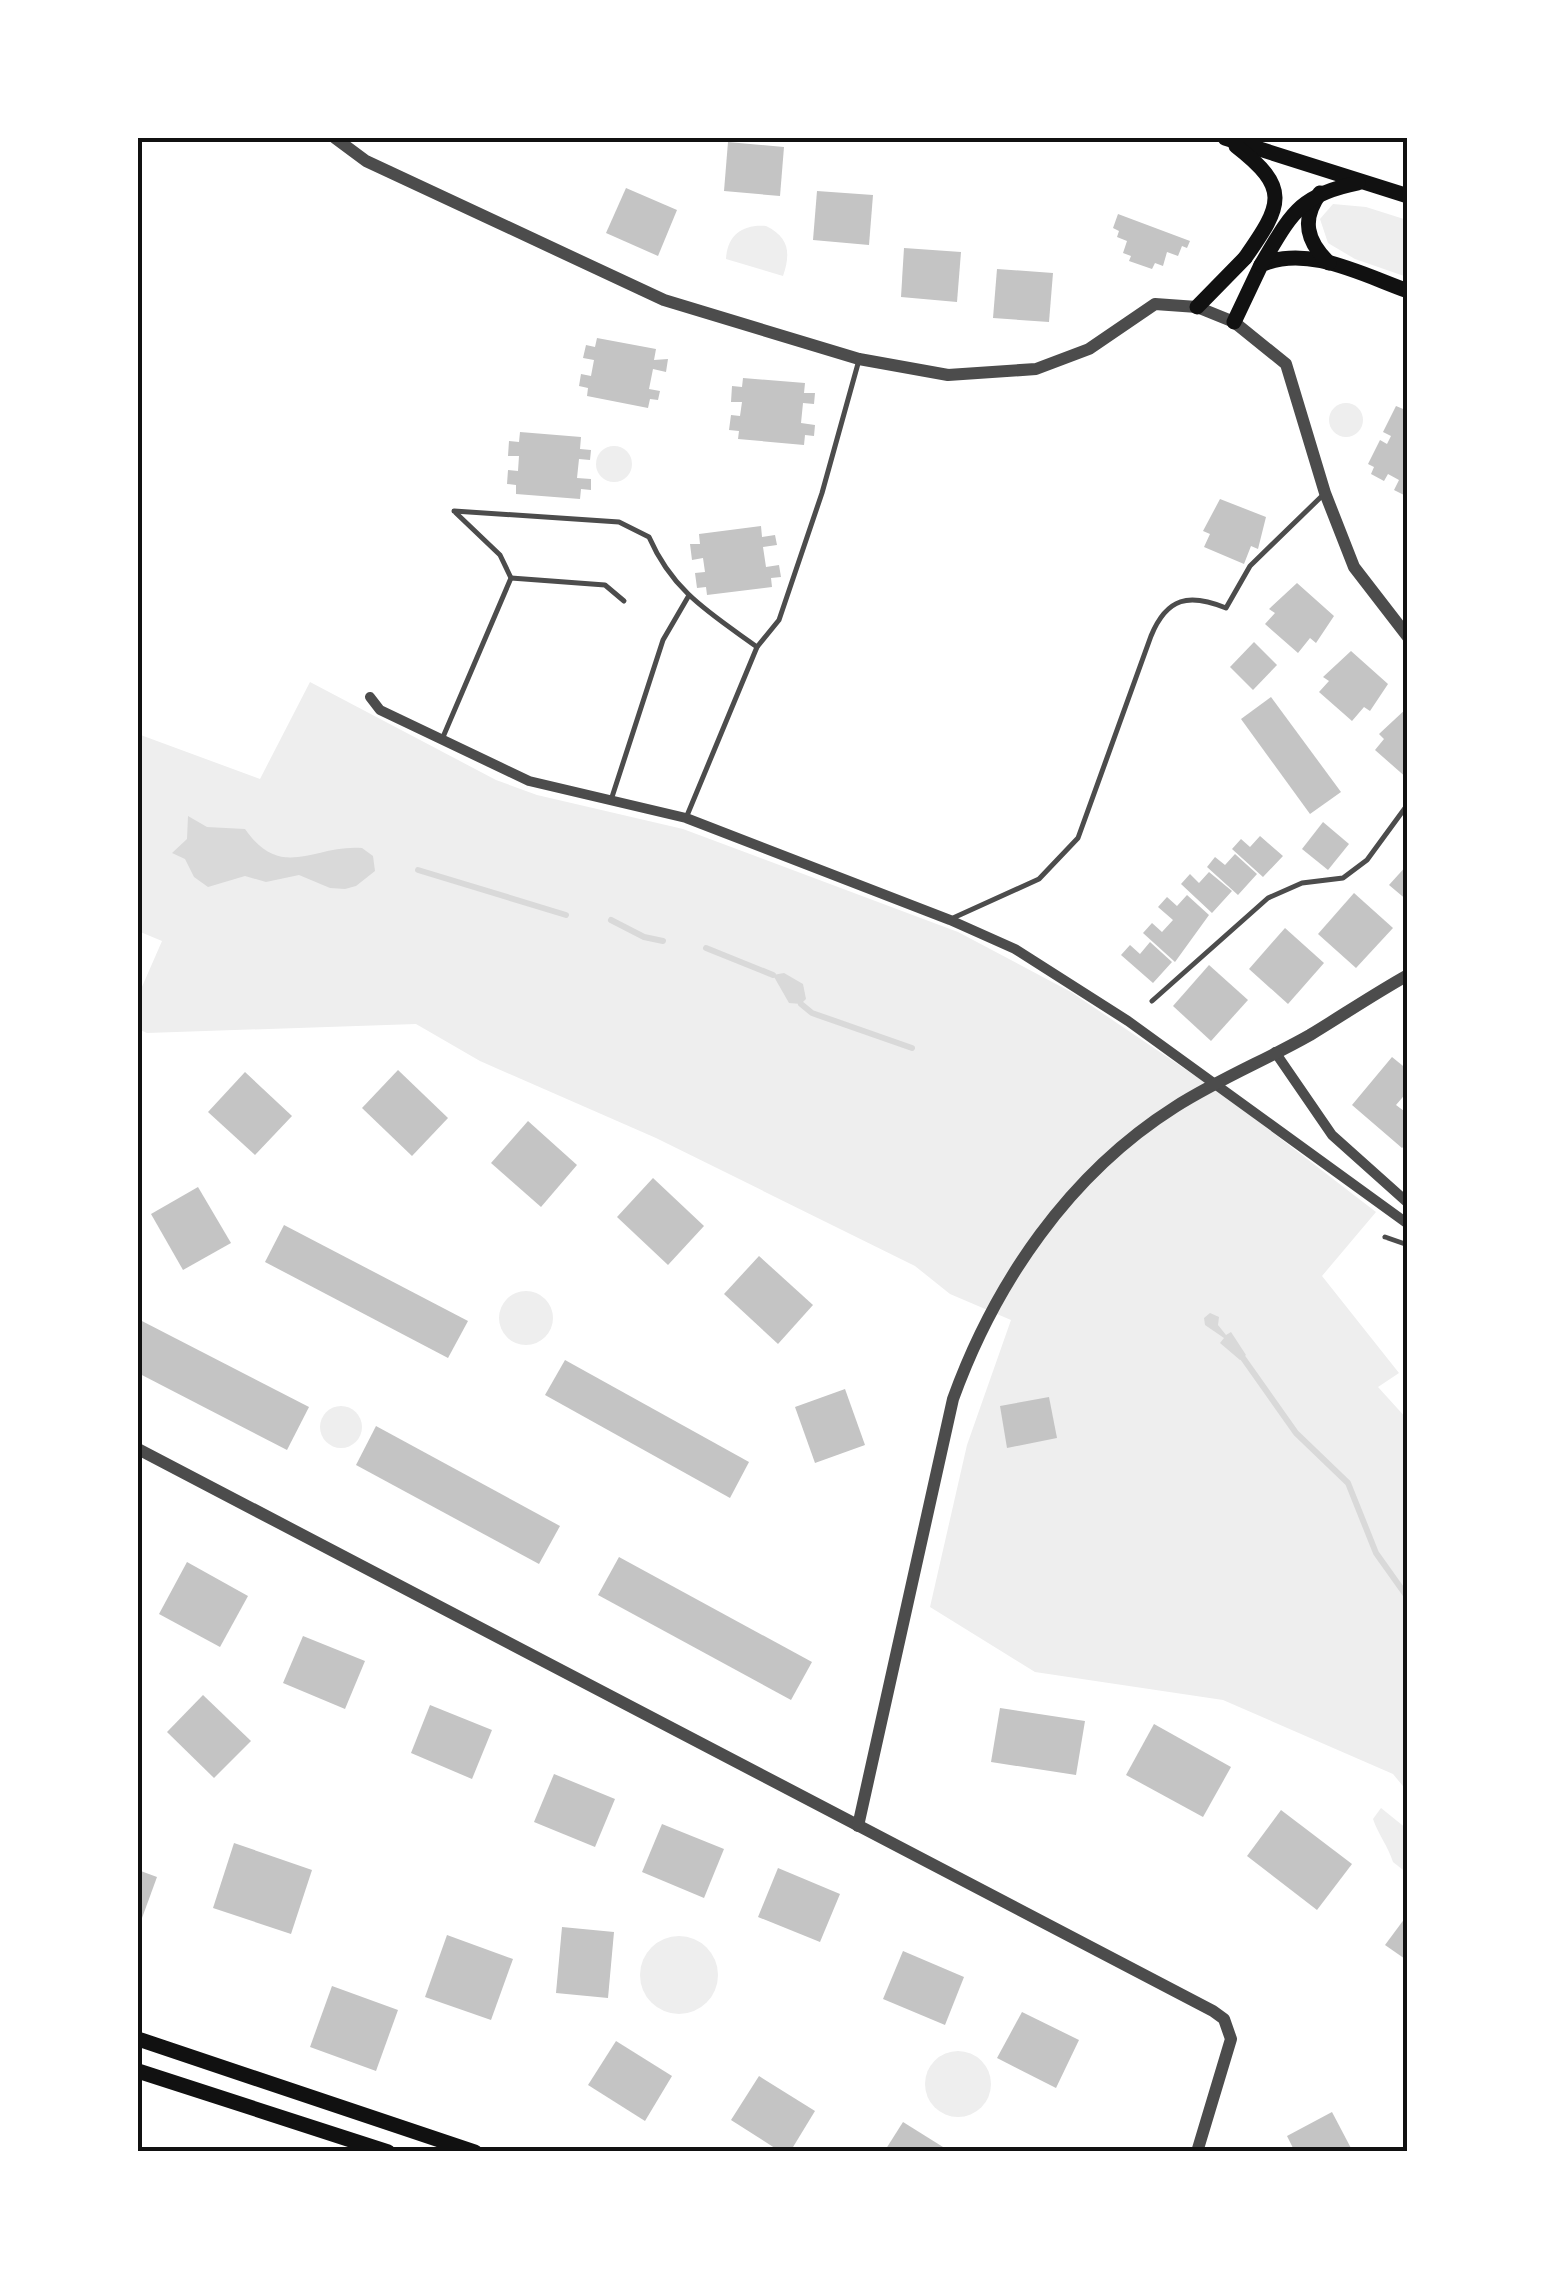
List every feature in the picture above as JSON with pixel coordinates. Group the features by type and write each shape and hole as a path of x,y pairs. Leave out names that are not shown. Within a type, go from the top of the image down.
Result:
{"main road":[{"path":"1226,138 1408,196"},
{"path":"1197,307 1245,258 1270,216 1274,184 1268,171 1226,138"},
{"path":"1234,322 1260,266 1296,210 1322,190 1361,182"},
{"path":"1322,190 1310,211 1308,232 1316,251 1329,263"},
{"path":"1260,266 1292,257 1329,263 1408,292"},
{"path":"138,2040 475,2152"},
{"path":"138,2070 388,2152"}],"street":[{"path":"335,138 366,161 664,300 859,359 948,375 1036,369 1089,349 1155,304 1197,307 1234,322 1286,364 1325,493 1354,567 1408,637"},
{"path":"370,697 380,710 529,781 612,797 686,818 950,920 1014,949 1192,1066 1408,1224"},
{"path":"858,1826 953,1399 970,1353 1012,1274 1060,1209 1114,1154 1172,1108 1408,975"},
{"path":"1275,1052 1332,1135 1408,1203"},
{"path":"138,1449 1224,2019 1230,2028 1230,2051 1197,2152"}],"lane":[{"path":"686,818 757,647 779,620 822,493 859,359"},
{"path":"950,920 1039,878 1078,838 1151,636 1169,606 1181,598 1192,598 1226,608 1250,566 1325,493"},
{"path":"441,742 511,578 500,554 454,511 619,522 649,536 663,570 688,597 757,647"},
{"path":"511,578 606,585 624,601"},
{"path":"612,797 663,640 688,597"},
{"path":"1152,1001 1268,898 1302,883 1343,878 1408,804"},
{"path":"1385,1236 1408,1245"}],"shaded area":[{"path":"1333,204 1366,207 1407,220 1407,277 1355,259 1328,243 1320,219"},
{"path":"766,226 786,246 783,276 726,259 733,237 750,227"},
{"path":"1346,403 1358,408 1363,420 1358,432 1346,437 1334,432 1329,420 1334,408"},
{"path":"614,446 627,451 632,464 627,477 614,482 601,477 596,464 601,451"},
{"path":"310,682 496,780 537,795 683,829 958,932 1071,992 1225,1096 1376,1212 1322,1276 1399,1373 1378,1387 1407,1419 1407,1791 1393,1774 1223,1700 1035,1672 930,1607 967,1445 1011,1320 950,1294 915,1266 656,1138 480,1061 416,1024 147,1033 138,1029 138,996 162,941 138,931 138,734 260,779"},
{"path":"188,816 207,827 245,829 272,854 286,857 362,848 373,856 375,871 356,886 345,889 330,888 299,875 266,882 245,876 208,887 194,877 185,859 172,853 187,839"},
{"path":"784,973 803,984 806,999 801,1004 789,1003 773,975"},
{"path":"526,1291 545,1299 553,1318 545,1337 526,1345 507,1337 499,1318 507,1299"},
{"path":"1210,1313 1219,1317 1218,1325 1226,1335 1231,1332 1246,1355 1240,1360 1220,1343 1224,1338 1205,1325 1204,1318"},
{"path":"341,1406 356,1412 362,1427 356,1442 341,1448 326,1442 320,1427 326,1412"},
{"path":"1381,1808 1407,1829 1407,1873 1393,1862 1373,1819"},
{"path":"679,1936 694,1939 706,1948 715,1960 715,1990 706,2002 694,2011 679,2014 664,2011 652,2002 643,1990 640,1975 643,1960 652,1948 664,1939"},
{"path":"958,2051 971,2053 981,2061 989,2071 989,2097 981,2107 971,2115 958,2117 945,2115 935,2107 927,2097 925,2084 927,2071 935,2061 945,2053"}],"building":[{"path":"728,142 784,147 780,196 724,191"},
{"path":"626,188 677,210 658,256 606,233"},
{"path":"817,191 873,195 869,245 813,240"},
{"path":"1118,214 1190,241 1187,248 1182,246 1178,256 1167,252 1163,266 1155,263 1152,269 1129,261 1131,256 1123,253 1127,241 1117,237 1119,231 1113,228"},
{"path":"904,248 961,252 957,302 901,297"},
{"path":"997,269 1053,273 1049,322 993,318"},
{"path":"597,338 656,349 654,360 668,359 666,372 653,369 649,389 660,391 658,400 650,399 648,408 587,396 588,388 579,386 581,374 591,376 594,360 583,358 586,345 595,347"},
{"path":"743,378 805,383 804,393 815,393 814,404 803,403 801,423 815,425 814,436 805,435 804,445 738,439 739,431 729,430 731,415 740,416 742,402 731,402 732,386 742,387"},
{"path":"1396,406 1408,411 1408,497 1394,490 1399,480 1388,474 1384,481 1371,474 1374,467 1368,464 1380,440 1387,444 1391,436 1383,432"},
{"path":"520,432 581,437 580,449 591,450 590,460 579,459 577,478 591,479 591,490 581,489 580,499 516,494 516,485 507,484 508,470 518,471 519,456 508,456 509,441 519,442"},
{"path":"1220,499 1266,517 1258,549 1251,546 1244,564 1204,547 1210,534 1203,531"},
{"path":"761,526 762,537 775,535 777,545 763,547 766,567 779,565 781,577 771,578 772,587 707,595 706,587 697,588 695,573 705,572 703,558 692,560 690,544 700,544 699,534"},
{"path":"1297,583 1334,616 1316,643 1310,638 1298,653 1265,624 1275,613 1269,609"},
{"path":"1254,642 1277,665 1253,690 1230,667"},
{"path":"1351,651 1388,684 1370,711 1364,707 1352,721 1319,692 1329,681 1323,677"},
{"path":"1271,697 1341,792 1310,814 1241,719"},
{"path":"1408,707 1408,779 1375,750 1384,739 1379,734"},
{"path":"1323,822 1349,844 1328,870 1302,849"},
{"path":"1260,836 1283,856 1263,877 1232,849 1241,839 1250,847"},
{"path":"1235,854 1257,874 1238,895 1207,867 1215,857 1225,865"},
{"path":"1408,864 1408,901 1389,885"},
{"path":"1209,872 1232,891 1212,913 1181,884 1190,874 1199,883"},
{"path":"1354,893 1393,928 1356,968 1318,934"},
{"path":"1187,895 1209,915 1175,962 1143,933 1152,923 1162,932 1173,920 1158,907 1167,897 1177,906"},
{"path":"1285,928 1324,963 1288,1004 1249,969"},
{"path":"1150,942 1172,962 1153,983 1121,955 1130,945 1140,954"},
{"path":"1209,965 1248,1000 1211,1041 1173,1006"},
{"path":"1392,1057 1408,1070 1408,1091 1396,1105 1408,1114 1408,1142 1402,1148 1352,1105"},
{"path":"398,1070 448,1118 412,1156 362,1108"},
{"path":"245,1072 292,1116 255,1155 208,1112"},
{"path":"528,1121 577,1165 541,1207 491,1163"},
{"path":"653,1178 704,1226 668,1265 617,1217"},
{"path":"198,1187 231,1243 183,1270 151,1214"},
{"path":"284,1225 468,1321 448,1358 265,1262"},
{"path":"759,1256 813,1305 778,1344 724,1294"},
{"path":"138,1319 309,1407 287,1450 138,1373"},
{"path":"565,1360 749,1462 730,1498 545,1395"},
{"path":"845,1389 865,1445 815,1463 795,1407"},
{"path":"1049,1397 1057,1438 1007,1448 1000,1406"},
{"path":"376,1426 560,1526 539,1564 356,1465"},
{"path":"619,1557 812,1662 791,1700 598,1595"},
{"path":"187,1562 248,1596 220,1647 159,1614"},
{"path":"303,1636 365,1661 345,1709 283,1683"},
{"path":"203,1695 251,1741 214,1778 167,1732"},
{"path":"430,1705 492,1730 472,1779 411,1753"},
{"path":"1000,1708 1085,1721 1076,1775 991,1762"},
{"path":"1154,1724 1231,1767 1203,1817 1126,1775"},
{"path":"554,1774 615,1799 595,1847 534,1822"},
{"path":"1281,1810 1352,1864 1317,1910 1247,1856"},
{"path":"662,1824 724,1849 704,1898 642,1872"},
{"path":"234,1843 312,1870 291,1934 213,1908"},
{"path":"778,1868 840,1894 820,1942 758,1917"},
{"path":"138,1870 157,1877 138,1929"},
{"path":"1408,1914 1408,1961 1385,1945"},
{"path":"562,1927 614,1932 608,1998 556,1993"},
{"path":"447,1935 513,1959 491,2020 425,1997"},
{"path":"903,1951 964,1977 945,2025 883,1999"},
{"path":"332,1986 398,2010 376,2071 310,2047"},
{"path":"1022,2012 1079,2040 1056,2088 997,2058"},
{"path":"616,2041 672,2076 645,2121 588,2085"},
{"path":"759,2076 815,2111 790,2152 781,2152 731,2120"},
{"path":"1332,2112 1353,2152 1295,2152 1287,2136"},
{"path":"903,2122 951,2152 884,2152"}],"waterway":[{"path":"418,870 566,915"},
{"path":"611,920 644,937 663,941"},
{"path":"706,948 773,975"},
{"path":"801,1004 812,1013 912,1048"},
{"path":"1243,1358 1296,1433 1348,1483 1376,1553 1408,1598"}]}
